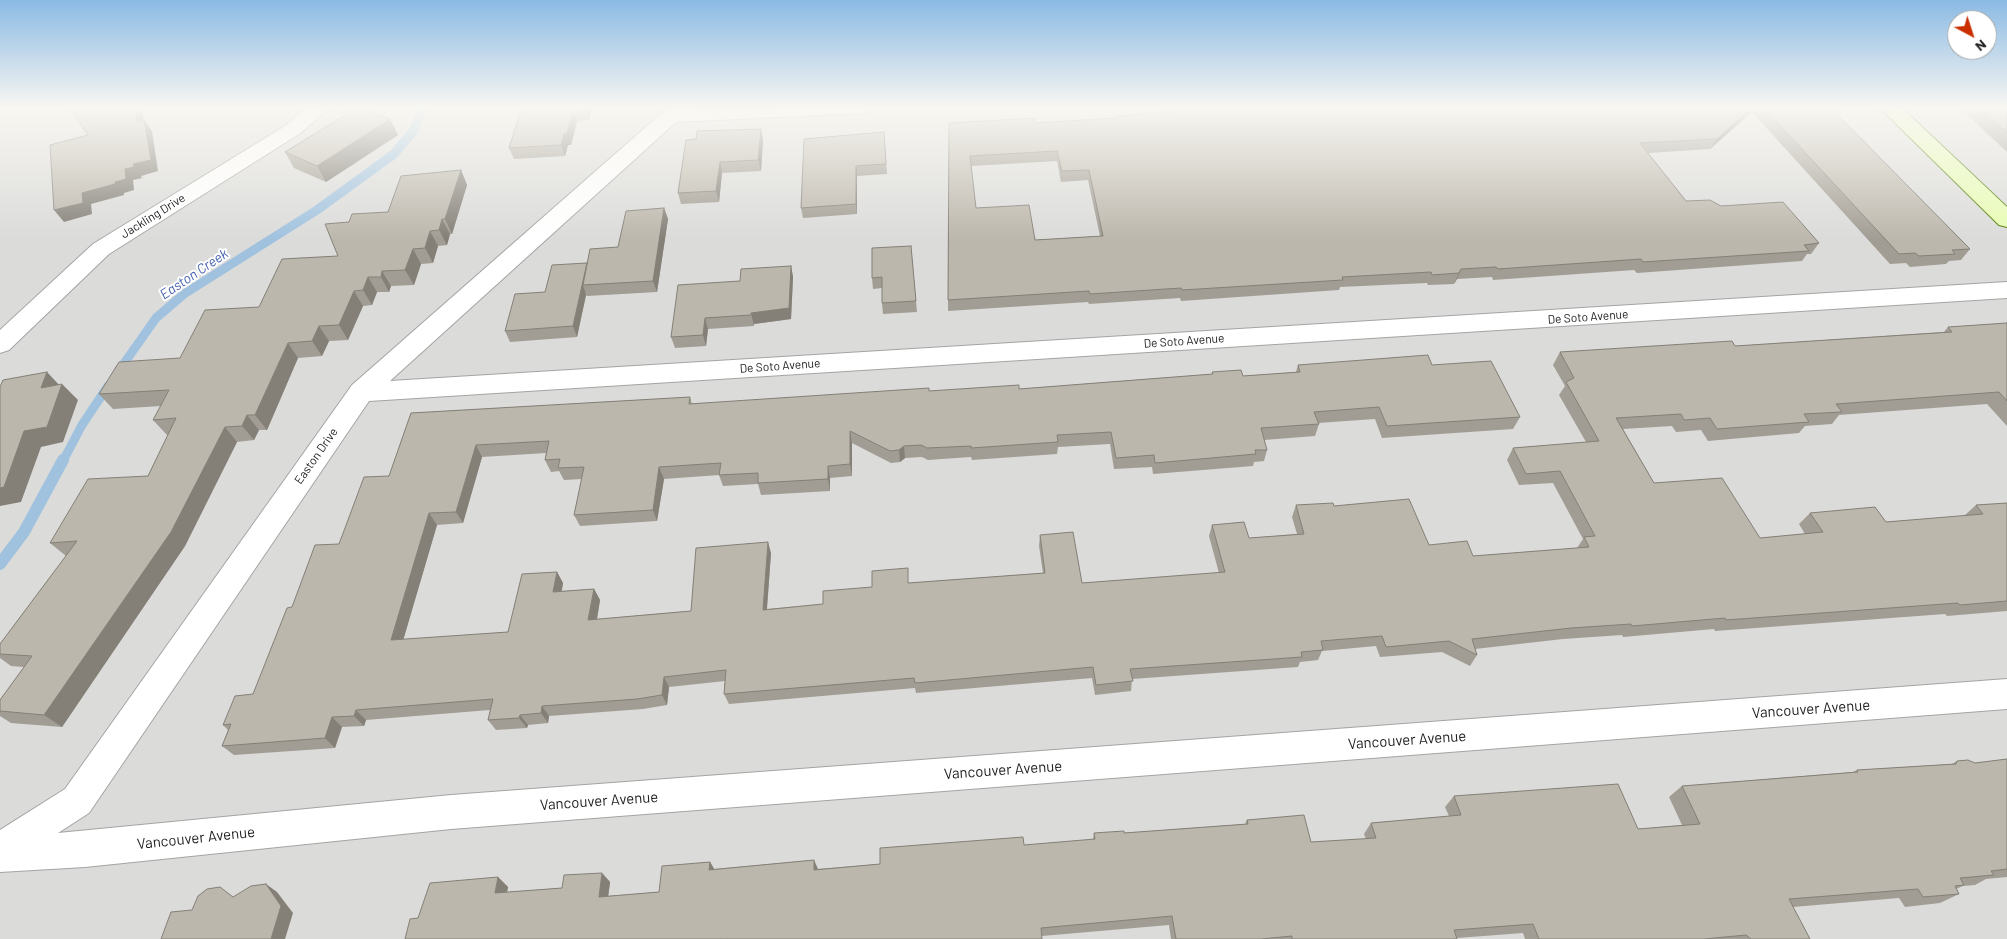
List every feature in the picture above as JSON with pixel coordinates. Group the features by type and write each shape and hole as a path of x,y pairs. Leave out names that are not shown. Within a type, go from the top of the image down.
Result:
{"main road":[{"path":"1935,151 2007,220"}],"street":[{"name":"Jackling Drive","path":"0,344 101,249 259,151"},
{"name":"Easton Drive","path":"0,852 77,801 361,392 634,151"},
{"name":"De Soto Avenue","path":"361,392 2007,290"},
{"name":"Vancouver Avenue","path":"0,852 84,849 451,812 2007,694"}],"shaded area":[{"path":"0,151 2007,151 2007,939 0,939"}],"building":[{"path":"50,151 149,151 151,160 133,164 134,167 125,169 126,179 82,193 83,203 54,210"},
{"path":"287,151 341,151 317,166 285,152"},
{"path":"684,151 759,151 758,160 720,162 716,191 678,193"},
{"path":"803,151 885,151 886,164 856,166 856,204 801,208"},
{"path":"949,151 1646,151 1686,201 1710,200 1721,206 1783,202 1819,243 1804,245 1809,251 1643,262 1641,259 1498,269 1496,267 1461,269 1459,273 1432,275 1431,272 1342,277 1343,280 1182,290 1181,288 1090,294 1089,291 948,300","holes":["1057,151 1062,171 1089,170 1103,236 1035,240 1029,205 976,208 970,156"]},
{"path":"1804,151 1873,151 1970,249 1952,250 1955,254 1919,256 1915,253 1899,254"},
{"path":"461,170 445,219 442,219 439,230 430,231 425,248 413,249 405,270 382,271 381,277 368,277 363,290 354,291 339,325 319,326 312,341 288,343 255,415 247,415 242,426 225,427 171,532 44,715 0,711 0,700 32,656 0,654 0,644 77,541 50,543 88,479 148,476 176,418 153,420 169,390 99,394 119,362 180,358 205,310 259,307 282,259 338,256 325,224 349,222 352,214 388,212 401,176"},
{"path":"664,208 653,281 583,285 590,249 618,247 626,211"},
{"path":"911,246 916,301 882,303 882,277 872,278 872,248"},
{"path":"587,263 573,326 505,331 515,294 545,292 552,265"},
{"path":"791,266 789,308 751,313 751,315 705,318 703,335 671,337 678,285 740,281 741,269"},
{"path":"2007,323 2007,401 1999,392 1836,404 1842,412 1804,414 1809,422 1717,429 1710,418 1684,420 1681,414 1616,418 1654,483 1722,478 1760,538 1823,532 1810,513 1875,507 1886,522 1983,514 1976,505 2007,503 2007,601 1726,620 1725,618 1632,626 1631,624 1571,628 1472,639 1477,655 1449,641 1386,647 1382,636 1321,641 1323,650 1301,652 1302,657 1130,669 1133,681 1096,685 1093,667 915,683 914,678 724,694 726,670 664,677 662,695 637,699 542,706 541,713 520,715 519,718 488,720 493,699 356,710 354,716 332,717 325,738 222,746 231,724 223,725 235,696 253,694 287,608 292,607 315,545 339,544 364,477 389,476 411,413 690,397 689,404 929,388 929,391 1019,385 1019,389 1213,374 1212,372 1241,370 1243,376 1300,372 1298,365 1428,355 1432,365 1491,361 1520,417 1387,426 1379,407 1314,412 1319,424 1261,428 1267,450 1255,450 1256,454 1155,463 1154,455 1116,458 1111,432 1057,435 1058,442 971,448 971,446 927,448 921,445 904,446 899,450 890,451 850,431 850,464 828,466 828,479 758,483 758,473 719,475 721,463 659,467 653,510 574,515 584,467 558,468 560,459 545,460 549,441 476,445 456,512 429,513 391,640 508,632 522,574 557,572 553,592 594,589 588,620 691,611 696,548 768,542 763,610 823,604 823,591 872,587 872,571 908,568 908,583 1045,573 1040,535 1073,532 1082,583 1225,572 1212,525 1244,522 1249,538 1304,534 1296,505 1333,503 1334,506 1409,499 1429,545 1467,541 1473,556 1589,547 1584,537 1595,536 1560,471 1526,474 1513,448 1599,441 1566,382 1574,378 1560,352 1732,341 1735,346 1952,332 1948,327"},
{"path":"47,372 41,388 62,384 47,427 24,431 4,487 0,488 0,387 3,380"},
{"path":"2007,759 2007,869 1991,871 1994,875 1960,878 1964,885 1955,886 1959,894 1923,897 1918,889 1789,899 1810,939 1751,939 1746,935 1704,939 1539,939 1533,924 1454,930 1457,939 1292,939 1292,936 1261,939 1176,939 1172,916 1041,928 1042,939 405,939 410,919 418,918 430,883 498,877 495,893 562,888 564,875 602,873 599,897 659,892 662,866 710,862 709,870 814,860 814,870 880,864 880,848 1023,837 1024,845 1095,839 1094,833 1124,831 1124,833 1248,824 1247,820 1304,815 1311,842 1376,838 1371,823 1461,815 1454,796 1618,784 1638,829 1700,824 1682,786 1858,772 1857,770 1956,764 1957,761 1968,760 1975,763"},
{"path":"266,884 281,906 271,939 161,939 171,912 192,910 198,896 207,889 220,887 233,897 251,886"}],"waterway":[{"name":"Easton Creek","path":"118,372 156,318 184,294 317,210 397,151"},
{"name":"Easton Creek","path":"63,461 82,425 108,386"},
{"name":"Easton Creek","path":"0,564 24,532 63,460"}]}
